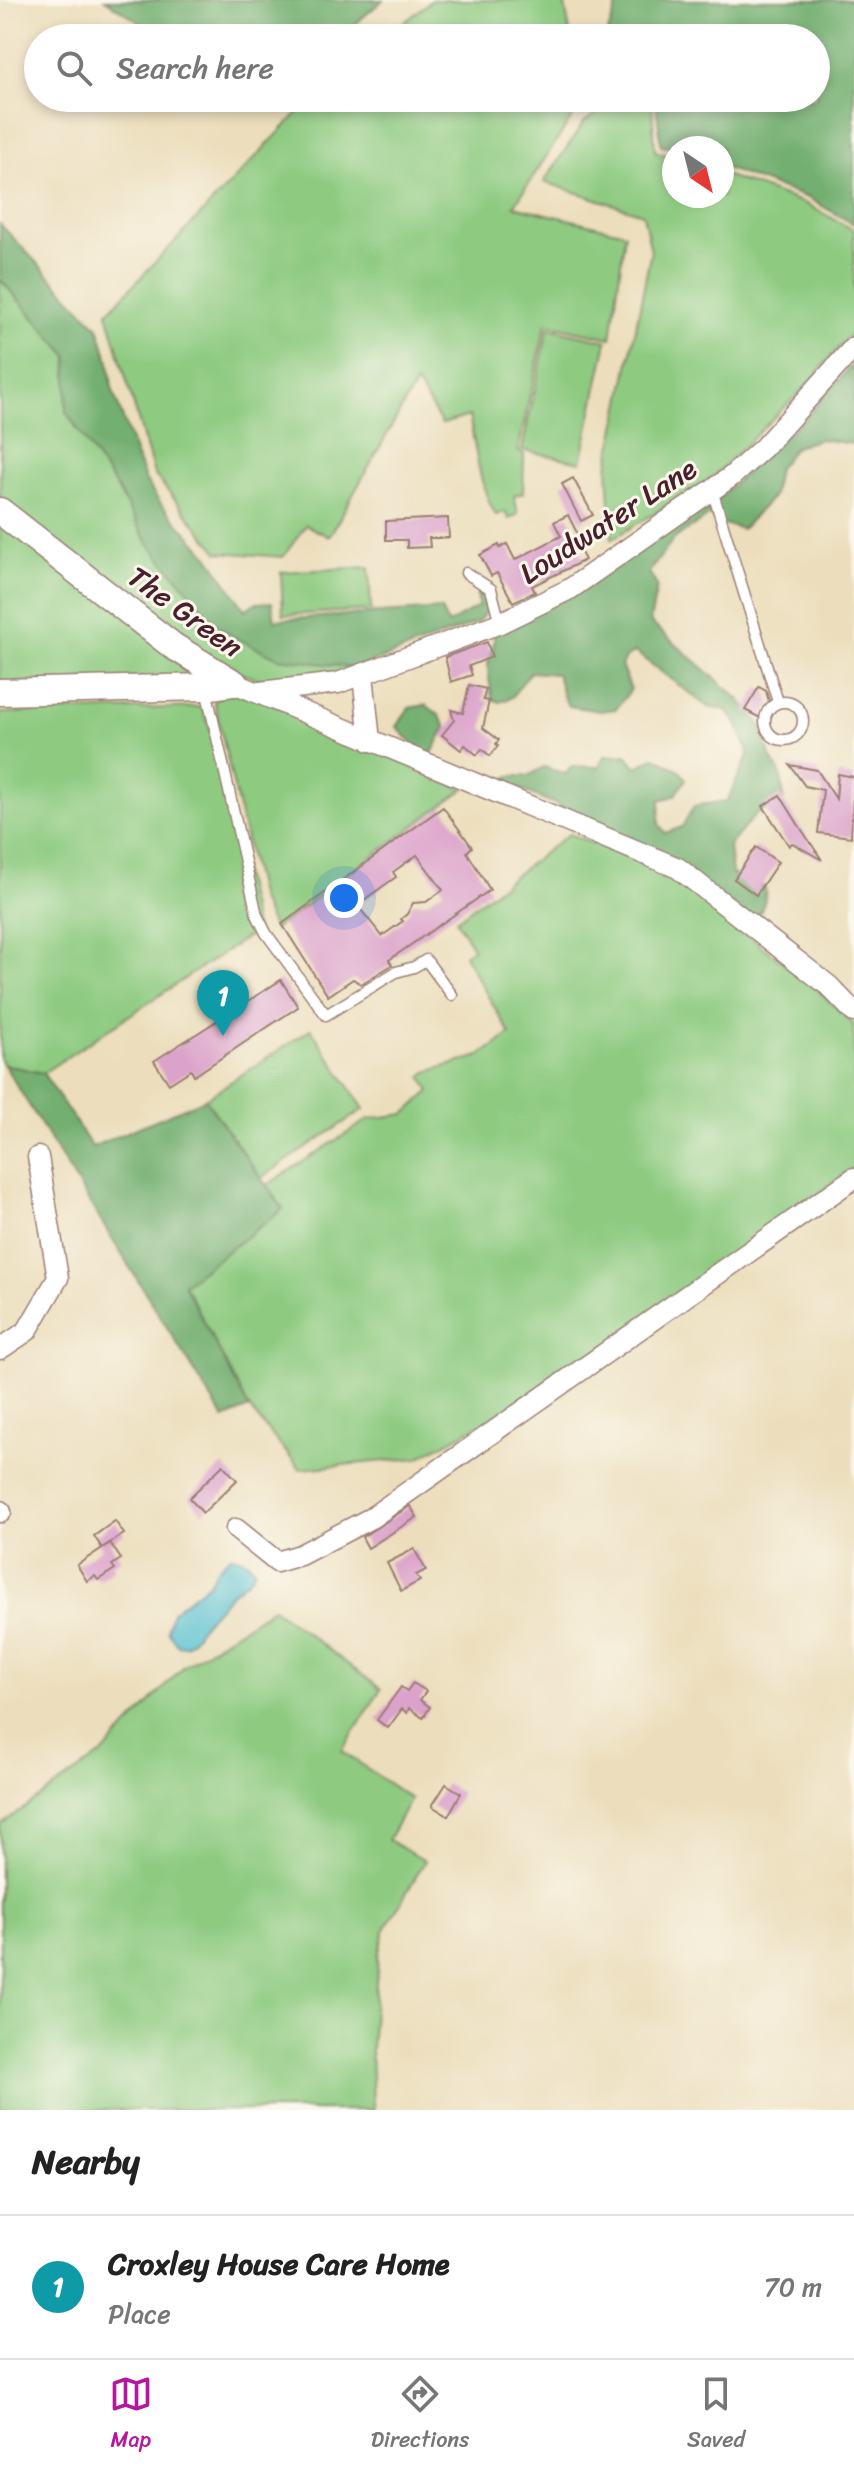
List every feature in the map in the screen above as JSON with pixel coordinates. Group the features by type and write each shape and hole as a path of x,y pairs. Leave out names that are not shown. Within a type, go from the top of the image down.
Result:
{"street":[{"name":"Loudwater Lane","path":"245,688 338,683 500,623 570,589 712,490 763,448 854,347"},
{"name":"The Green","path":"0,511 173,646 245,688"},
{"path":"363,675 370,741"},
{"name":"The Green","path":"0,692 245,688"},
{"path":"245,688 678,868 829,986 854,1012"},
{"path":"0,1349 27,1331 58,1278 38,1157"},
{"path":"236,1529 277,1562 300,1555 371,1518 854,1178"}],"lane":[{"path":"712,490 778,702"},
{"path":"466,573 491,589 500,623"},
{"path":"206,687 257,915 266,933 326,1015 396,972 426,960 452,995"}],"green space":[{"path":"105,0 383,0 355,24 142,24"},
{"path":"432,0 564,0 568,24 402,24"},
{"path":"619,0 854,0 854,224 808,198 734,171 734,136 662,136 661,145 657,112 830,112 830,24 611,24"},
{"path":"299,112 575,112 514,206 625,233 611,338 546,324 518,451 524,454 523,493 514,496 518,514 509,519 505,512 496,515 490,504 469,416 442,424 416,383 329,537 306,525 283,557 218,552 154,474 107,313"},
{"path":"599,112 652,112 655,151 662,154 662,208 734,208 734,178 806,204 854,230 854,330 805,387 712,478 612,539 608,467 651,251 643,214 544,182 584,122"},
{"path":"0,224 98,327 109,362 112,388 145,480 160,503 209,557 245,610 255,603 272,602 275,620 441,609 448,624 479,606 477,594 483,593 486,610 483,616 476,623 357,668 278,658 218,626 148,543 115,485 66,412 68,356 0,279"},
{"path":"0,279 68,355 66,412 115,485 148,543 278,638 352,670 313,678 275,681 249,676 219,663 172,632 0,500"},
{"path":"548,328 607,341 581,462 522,450"},
{"path":"854,363 854,444 820,439 795,447 778,468 773,496 742,529 719,523 710,515 674,539 649,572 657,586 650,622 739,699 762,727 769,753 781,775 784,798 756,814 729,846 732,874 765,888 762,908 750,925 695,883 593,834 588,818 503,782 509,776 528,776 544,767 566,774 572,766 599,767 604,756 627,755 637,767 655,757 679,770 686,779 675,796 660,800 659,824 665,833 682,827 694,806 727,801 749,754 737,724 726,710 708,707 635,652 625,658 621,666 631,689 616,709 600,711 569,706 557,674 530,672 512,697 500,702 492,699 488,673 493,630 711,500 713,503 805,418"},
{"path":"0,512 201,671 193,678 0,683"},
{"path":"369,567 371,610 283,615 281,572"},
{"path":"225,693 256,696 464,789 274,929 260,900 214,701"},
{"path":"426,705 439,715 446,727 431,755 424,756 397,727 409,708"},
{"path":"202,707 256,931 43,1073 4,1065 0,1058 0,713"},
{"path":"569,834 669,873 821,993 854,1025 854,1168 568,1377 418,1458 300,1469 249,1408 184,1284 283,1209 267,1185 369,1119 405,1114 430,1091 422,1077 427,1072 480,1056 510,1034 464,955 473,948 456,920"},
{"path":"311,1029 364,1109 261,1178 205,1099"},
{"path":"4,1065 43,1073 92,1147 205,1099 283,1209 184,1284 249,1408 224,1419"},
{"path":"273,1608 381,1689 342,1751 411,1799 388,1840 425,1861 384,1931 378,1956 371,2049 373,2110 0,2110 0,1825 102,1754 184,1666"}],"water":[{"path":"230,1556 244,1560 255,1570 191,1641 185,1646 178,1645 167,1631 172,1612 209,1583"}],"building":[{"path":"573,478 593,515 581,521 562,484"},
{"path":"568,515 582,543 577,545 585,560 532,586 535,592 513,602 497,573 491,576 480,555 507,544 515,560 561,536 554,522"},
{"path":"448,518 449,538 429,538 430,547 407,548 407,540 386,540 386,521"},
{"path":"487,642 492,657 469,666 472,675 451,682 445,657"},
{"path":"469,685 486,689 483,700 489,701 483,728 499,740 490,756 482,749 477,755 465,745 461,750 442,735 454,720 451,710 463,713"},
{"path":"759,687 766,691 770,705 762,719 745,710"},
{"path":"790,765 817,770 836,799 838,774 854,777 851,837 818,833 823,790 805,786"},
{"path":"780,795 822,860 792,843 789,846 763,806"},
{"path":"443,807 472,847 467,852 490,890 389,960 392,965 361,984 353,979 328,996 282,924","holes":["417,855 443,890 426,902 413,903 401,919 403,921 382,936 357,905 396,877 393,872"]},
{"path":"756,847 778,862 756,895 734,879"},
{"path":"281,980 298,1007 194,1076 191,1070 169,1084 154,1061"},
{"path":"223,1465 237,1480 203,1513 189,1498"},
{"path":"410,1506 417,1517 368,1548 362,1537"},
{"path":"115,1521 124,1534 102,1548 94,1536"},
{"path":"110,1543 121,1559 112,1565 115,1569 98,1580 95,1576 87,1581 77,1565"},
{"path":"414,1549 426,1570 416,1575 420,1581 401,1591 387,1563"},
{"path":"413,1683 426,1691 420,1700 430,1707 423,1718 409,1708 407,1713 402,1709 388,1728 377,1720 401,1687 407,1691"},
{"path":"446,1784 461,1793 448,1816 432,1806"}],"place":[{"name":"Croxley House Care Home","path":"223,1036"}]}
